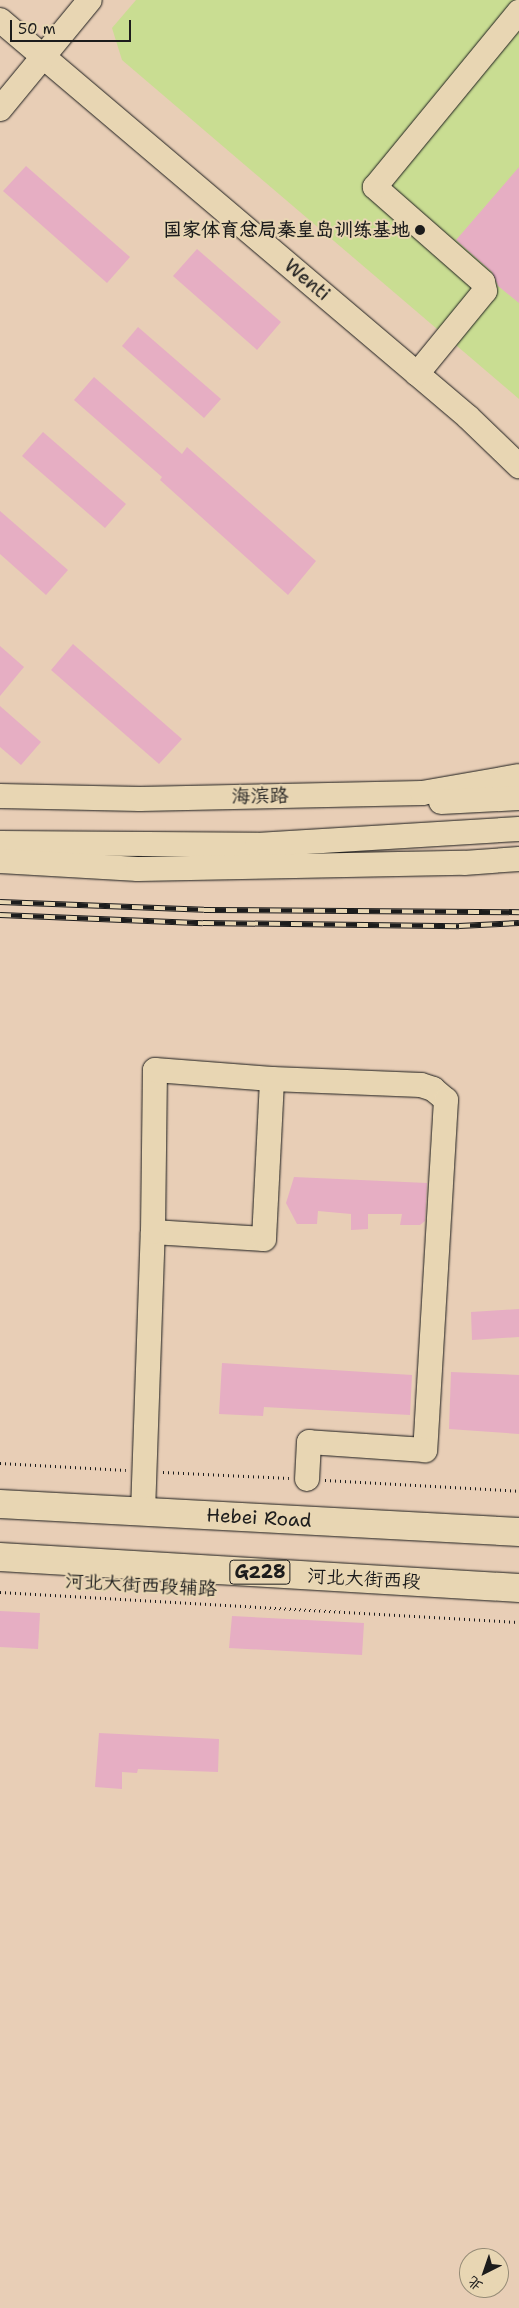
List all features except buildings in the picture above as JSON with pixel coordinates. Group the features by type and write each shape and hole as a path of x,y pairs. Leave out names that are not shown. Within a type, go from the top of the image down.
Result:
{"highway":[{"name":"Hebei Road","path":"0,1504 519,1532"},
{"name":"河北大街西段","path":"0,1557 519,1588"}],"street":[{"path":"0,109 90,0"},
{"path":"417,374 485,291 483,282 375,187 519,12"},
{"name":"Wenti","path":"0,20 417,374 519,466"},
{"name":"海滨路","path":"0,796 140,799 422,793 519,776"},
{"name":"海滨路","path":"0,809 298,808 519,798"},
{"path":"0,843 257,845 519,829"},
{"path":"0,861 138,869 464,863 519,859"},
{"path":"143,1512 153,1232 154,1070 272,1079 421,1085 446,1100 425,1450 309,1442 307,1479"},
{"path":"153,1232 264,1238 272,1079"}],"path":[{"path":"0,1463 519,1491"},
{"name":"河北大街西段辅路","path":"0,1592 519,1622"}],"green space":[{"name":"国家体育总局秦皇岛训练基地","path":"136,0 519,0 519,399 122,60 112,28"}],"railway":[{"path":"0,902 204,910 519,912"},
{"path":"0,915 203,923 459,926 519,923"}],"place":[{"name":"国家体育总局秦皇岛训练基地","path":"420,230"}]}
